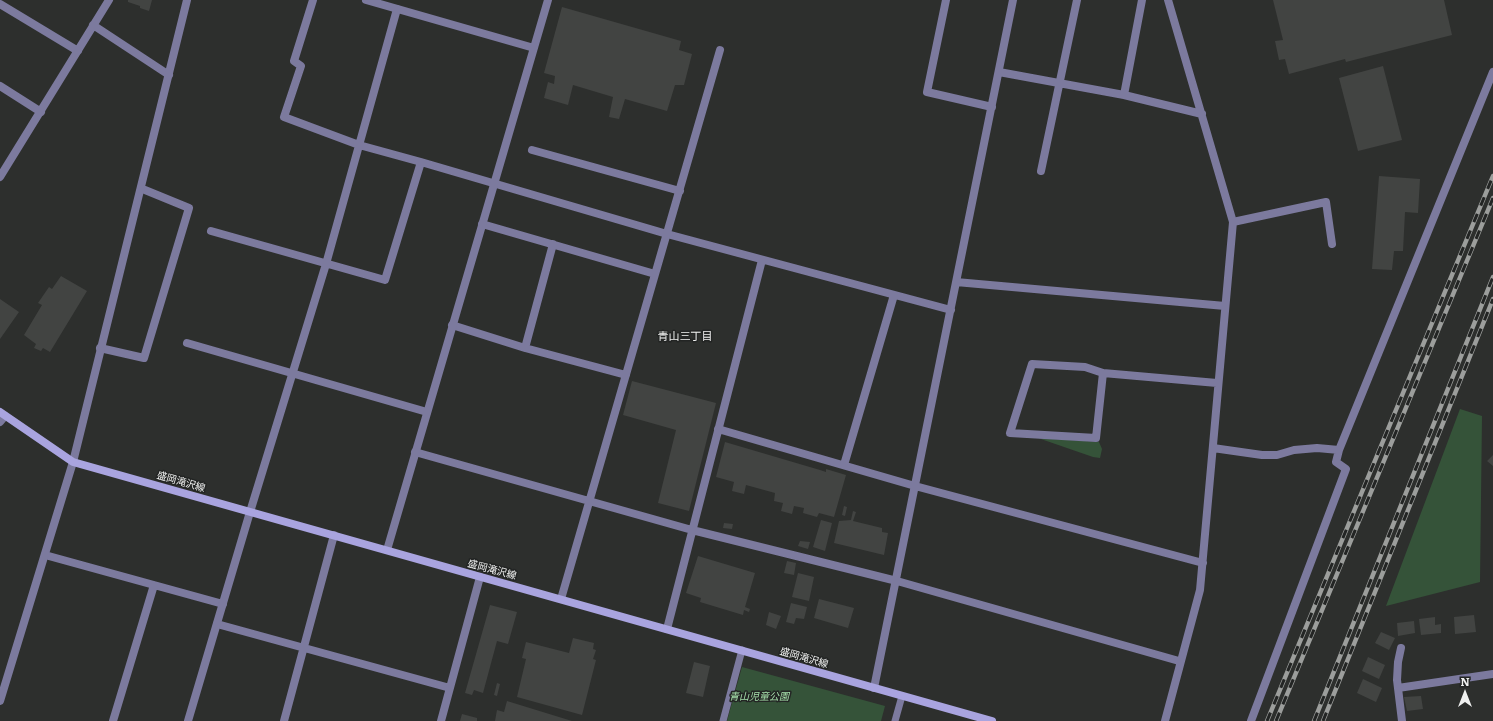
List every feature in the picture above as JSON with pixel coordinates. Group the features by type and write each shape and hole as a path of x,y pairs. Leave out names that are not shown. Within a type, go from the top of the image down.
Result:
{"main road":[{"name":"盛岡滝沢線","path":"2,416 73,462 992,721"}],"street":[{"path":"0,177 109,0"},
{"path":"0,701 73,462 187,0"},
{"path":"313,0 294,61 301,66 284,117 359,145 667,234 951,310"},
{"path":"366,0 534,48"},
{"path":"386,550 548,0"},
{"path":"946,0 927,92 992,107"},
{"path":"874,688 897,581 1013,0"},
{"path":"1041,171 1077,0"},
{"path":"1124,95 1142,0"},
{"path":"1165,721 1200,590 1217,383 1233,222 1168,0"},
{"path":"0,4 78,51"},
{"path":"188,721 326,264 397,9"},
{"path":"93,25 168,75"},
{"path":"561,599 720,50"},
{"path":"998,72 1124,95 1202,114"},
{"path":"1251,721 1346,469 1336,462 1340,450 1493,72"},
{"path":"0,86 41,112"},
{"path":"532,150 680,191"},
{"path":"211,231 385,280 420,162"},
{"path":"100,348 144,358 189,208 145,190"},
{"path":"1233,222 1326,202 1332,244"},
{"path":"482,224 656,274"},
{"path":"525,348 554,244"},
{"path":"667,629 762,260"},
{"path":"956,282 1225,306"},
{"path":"844,465 894,295"},
{"path":"452,325 525,348 626,375"},
{"path":"187,343 427,412"},
{"path":"1103,373 1096,438 1010,433 1032,364 1085,367 1103,373 1217,383"},
{"path":"718,429 915,486 1202,563"},
{"path":"1212,448 1262,455 1277,455 1294,450 1317,448 1340,450"},
{"path":"415,452 692,530 897,581 1180,661"},
{"path":"284,721 334,535"},
{"path":"45,555 223,604"},
{"path":"441,721 480,577"},
{"path":"113,721 154,586"},
{"path":"217,624 450,688"},
{"path":"1401,648 1398,662 1398,688 1402,721"},
{"path":"1398,688 1493,674"}],"lane":[{"path":"722,721 742,650"},
{"path":"895,721 902,696"}],"green space":[{"path":"1460,409 1482,416 1480,582 1386,606"},
{"path":"1038,438 1099,442 1102,449 1100,458 1093,457"},
{"name":"青山児童公園","path":"742,667 885,706 881,721 727,721"}],"building":[{"path":"128,0 152,0 149,11 128,2"},
{"path":"1273,0 1444,0 1452,35 1346,62 1345,59 1289,74 1285,59 1279,60 1275,41 1283,40"},
{"path":"562,7 681,41 679,50 692,54 684,85 675,85 667,111 625,99 619,119 609,117 613,97 573,85 568,105 544,98 548,82 554,84 555,76 544,73"},
{"path":"1383,66 1402,140 1358,151 1339,78"},
{"path":"1379,176 1420,179 1418,213 1405,212 1403,251 1394,251 1392,270 1372,269"},
{"path":"61,276 87,291 50,352 43,348 41,351 34,348 36,344 24,335 42,305 38,303 49,287 52,289"},
{"path":"0,299 19,312 0,339"},
{"path":"632,381 716,403 689,511 658,503 676,430 623,415"},
{"path":"725,442 826,472 826,469 846,475 834,517 819,513 817,517 803,513 804,508 794,506 792,514 781,511 783,503 774,501 775,493 746,485 744,494 732,491 734,482 716,477"},
{"path":"1493,455 1493,466 1487,461"},
{"path":"844,506 847,507 845,516 842,515"},
{"path":"853,511 856,512 853,521 882,528 882,532 888,533 884,555 834,543 839,521 851,520"},
{"path":"821,520 832,523 825,551 813,547"},
{"path":"724,523 733,524 732,529 723,528"},
{"path":"800,541 810,542 808,549 798,546"},
{"path":"698,556 755,573 745,607 750,609 749,612 744,610 743,615 700,602 701,598 686,593"},
{"path":"787,561 796,563 794,575 784,573"},
{"path":"798,573 814,577 809,601 792,597"},
{"path":"819,599 854,608 848,628 814,618"},
{"path":"791,603 807,607 804,619 796,618 794,624 786,622"},
{"path":"490,605 517,612 508,644 497,641 483,693 474,690 472,695 465,693"},
{"path":"769,612 781,616 776,629 766,625"},
{"path":"1474,615 1476,632 1455,634 1454,617"},
{"path":"1435,617 1435,625 1441,624 1441,633 1421,635 1419,619"},
{"path":"1414,621 1415,633 1398,636 1397,623"},
{"path":"1381,632 1395,638 1389,650 1375,643"},
{"path":"573,638 594,643 593,649 596,650 593,659 596,660 582,715 517,697 526,659 522,658 526,642 569,653"},
{"path":"1368,657 1385,665 1379,679 1362,671"},
{"path":"694,662 710,666 703,697 686,693"},
{"path":"1363,679 1382,688 1376,702 1357,693"},
{"path":"497,683 500,684 497,696 494,695"},
{"path":"1421,696 1423,709 1407,711 1404,697"},
{"path":"507,701 572,721 495,721 497,710 504,712"},
{"path":"462,714 477,718 477,721 460,721"}],"railway":[{"path":"1267,721 1493,176"},
{"path":"1276,721 1493,198"},
{"path":"1314,721 1493,277"},
{"path":"1323,721 1493,299"}],"district":[{"name":"青山三丁目","path":"685,337"}]}
